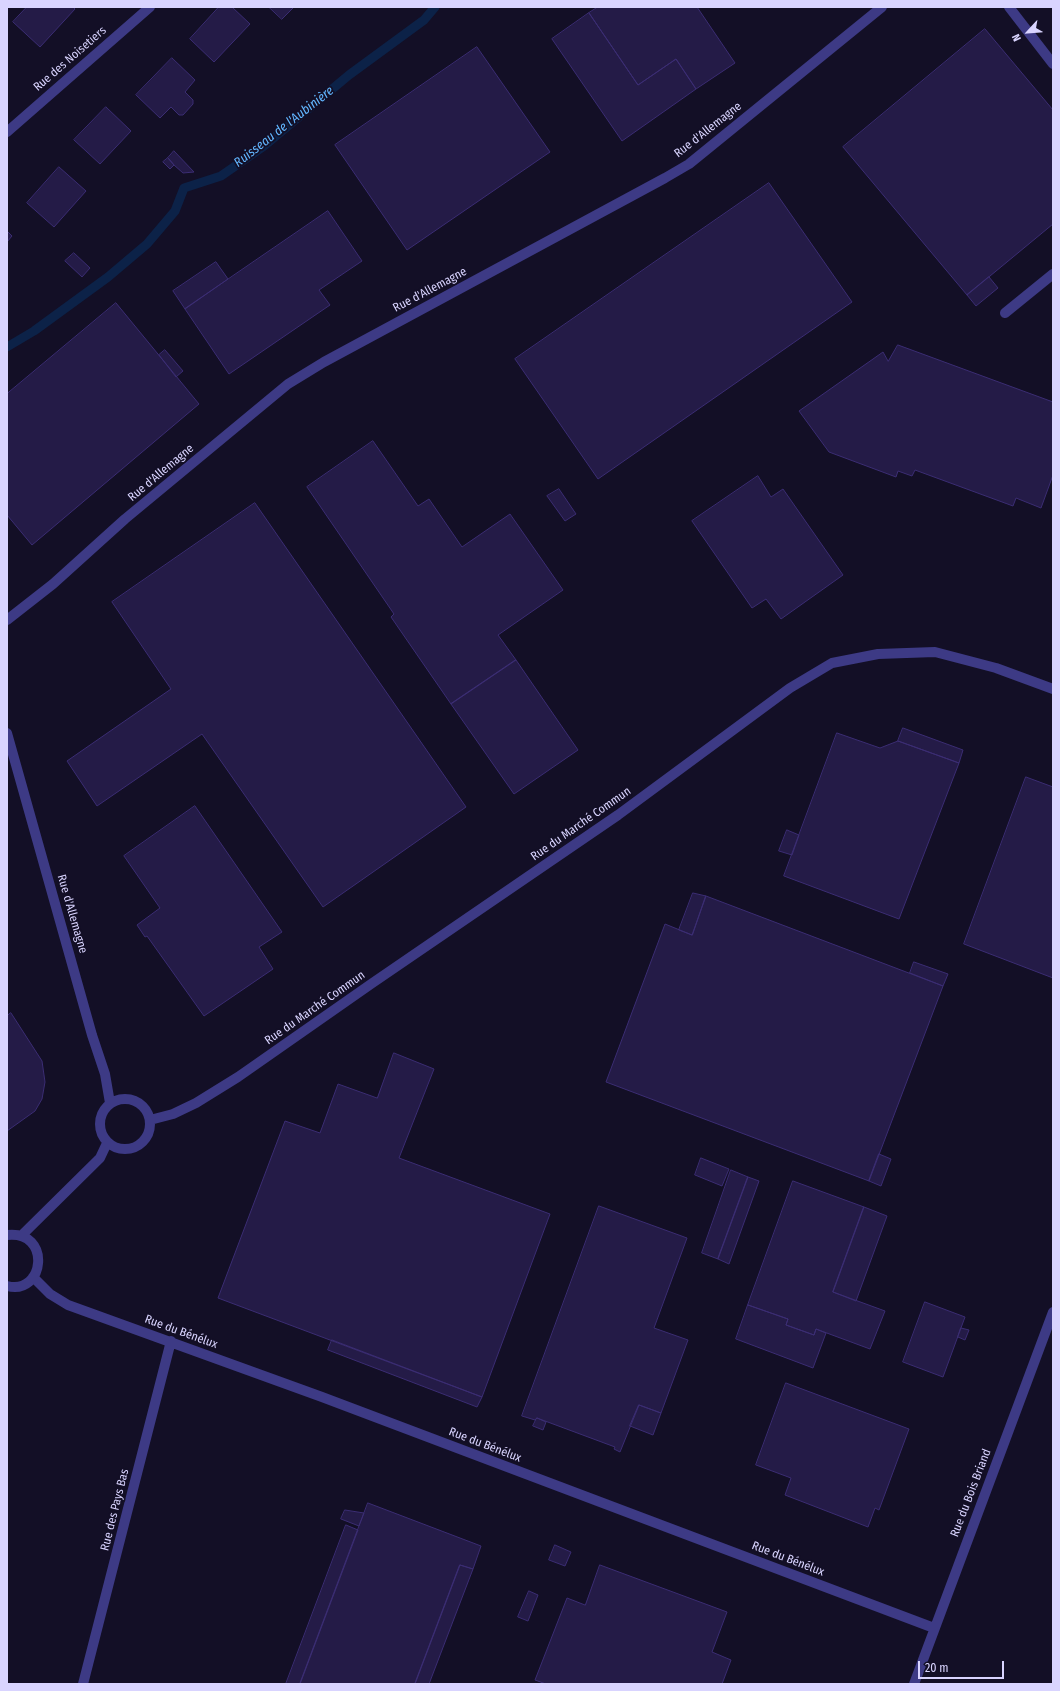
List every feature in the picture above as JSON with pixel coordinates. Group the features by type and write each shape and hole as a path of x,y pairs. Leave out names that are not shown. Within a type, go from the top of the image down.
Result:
{"street":[{"name":"Rue des Noisetiers","path":"7,132 150,7"},
{"name":"Rue d'Allemagne","path":"7,620 53,584 125,519 288,384 324,362 689,164 882,7"},
{"path":"1009,7 1053,64"},
{"path":"1005,313 1053,274"},
{"name":"Rue du Marché Commun","path":"150,1120 165,1117 196,1103 238,1077 618,815 790,688 832,663 878,654 935,652 996,668 1053,689"},
{"name":"Rue d'Allemagne","path":"7,733 92,1035 105,1074 110,1103"},
{"path":"124,1098 138,1102 148,1113 150,1120 148,1135 137,1146 129,1149 114,1147 102,1136 100,1117 104,1110 110,1103 124,1098"},
{"path":"21,1236 100,1158 107,1142"},
{"path":"7,1235 21,1236 32,1243 38,1254 38,1266 33,1277 27,1283 19,1287 7,1286"},
{"name":"Rue du Bénélux","path":"33,1277 50,1294 68,1305 171,1341 352,1408 934,1628"},
{"name":"Rue du Bois Briand","path":"914,1684 1053,1312"},
{"name":"Rue des Pays Bas","path":"83,1684 171,1341"}],"building":[{"path":"27,7 73,7 75,9 40,47 13,22"},
{"path":"219,7 232,7 250,24 214,62 190,39"},
{"path":"269,7 294,7 282,19"},
{"path":"598,7 697,7 735,63 696,89 676,59 638,85 589,13"},
{"path":"589,13 638,85 676,59 696,89 622,141 552,39"},
{"path":"985,29 1053,110 1053,224 967,295 843,147"},
{"path":"477,47 550,152 407,250 335,145"},
{"path":"172,58 195,80 185,92 193,100 193,104 183,115 179,115 171,107 160,118 136,95"},
{"path":"106,107 131,131 100,164 74,140"},
{"path":"174,151 194,172 183,173 174,165 168,158"},
{"path":"168,158 174,165 170,169 163,162"},
{"path":"59,167 86,191 54,227 27,203"},
{"path":"769,183 852,302 598,479 515,359"},
{"path":"328,211 362,261 319,290 330,305 229,374 185,309"},
{"path":"7,231 12,236 7,242"},
{"path":"74,253 90,268 82,277 65,261"},
{"path":"216,262 228,279 185,309 173,291"},
{"path":"989,277 998,288 976,306 967,295"},
{"path":"116,303 199,404 32,545 7,515 7,394"},
{"path":"898,345 1053,402 1053,475 1041,508 1016,498 1013,506 915,470 912,476 898,471 896,477 829,452 799,411 883,352 888,361"},
{"path":"165,350 183,371 176,377 159,355"},
{"path":"373,441 418,506 429,499 462,547 510,514 563,590 498,635 516,660 451,704 391,617 394,614 307,487"},
{"path":"758,476 771,497 783,489 843,575 781,619 766,599 752,608 692,521"},
{"path":"559,489 576,514 565,521 547,496"},
{"path":"255,503 466,807 323,907 202,734 97,806 67,761 171,689 112,602"},
{"path":"516,660 578,750 514,794 451,704"},
{"path":"903,728 963,750 959,763 898,741"},
{"path":"837,733 880,748 898,741 959,763 899,919 784,876"},
{"path":"1026,777 1053,787 1053,978 964,944"},
{"path":"195,806 282,932 259,947 273,969 204,1016 147,936 145,937 137,925 160,908 124,856"},
{"path":"787,830 799,835 792,855 779,851"},
{"path":"693,893 706,896 692,935 679,930"},
{"path":"706,896 943,986 869,1181 606,1082 665,924 692,935"},
{"path":"914,962 948,974 943,986 910,973"},
{"path":"11,1013 42,1061 45,1082 42,1099 35,1111 7,1131 7,1016"},
{"path":"394,1053 434,1069 399,1158 550,1214 482,1397 218,1298 285,1121 320,1133 338,1084 377,1098"},
{"path":"879,1154 891,1159 881,1186 869,1181"},
{"path":"701,1158 729,1169 722,1186 695,1175"},
{"path":"731,1170 748,1177 718,1259 702,1253"},
{"path":"748,1177 759,1181 729,1264 718,1259"},
{"path":"793,1181 864,1207 833,1292 885,1311 870,1349 816,1329 814,1335 786,1325 788,1319 748,1305"},
{"path":"599,1206 687,1238 654,1328 688,1340 661,1413 639,1405 620,1452 614,1449 615,1447 537,1418 535,1420 522,1416"},
{"path":"864,1207 887,1216 856,1301 833,1292"},
{"path":"925,1302 965,1317 943,1377 903,1362"},
{"path":"748,1305 788,1319 786,1325 814,1335 816,1329 826,1333 813,1368 736,1339"},
{"path":"961,1328 969,1330 965,1340 958,1337"},
{"path":"332,1340 482,1397 477,1407 328,1350"},
{"path":"786,1383 909,1429 879,1510 875,1508 868,1527 785,1495 791,1478 756,1465"},
{"path":"639,1405 661,1413 653,1435 630,1426"},
{"path":"537,1418 546,1422 543,1430 533,1426"},
{"path":"368,1503 481,1546 473,1569 460,1565 415,1684 300,1684"},
{"path":"345,1510 364,1513 359,1526 341,1519"},
{"path":"346,1525 358,1530 300,1684 286,1684"},
{"path":"555,1545 571,1552 565,1566 549,1560"},
{"path":"460,1565 473,1569 429,1684 415,1684"},
{"path":"600,1565 727,1612 712,1652 731,1660 722,1684 546,1684 535,1680 567,1598 585,1605"},
{"path":"529,1591 538,1595 528,1621 518,1617"}],"waterway":[{"name":"Ruisseau de l'Aubinière","path":"7,347 34,331 108,277 147,244 175,211 184,188 221,176 264,146 349,75 424,20 435,7"}]}
